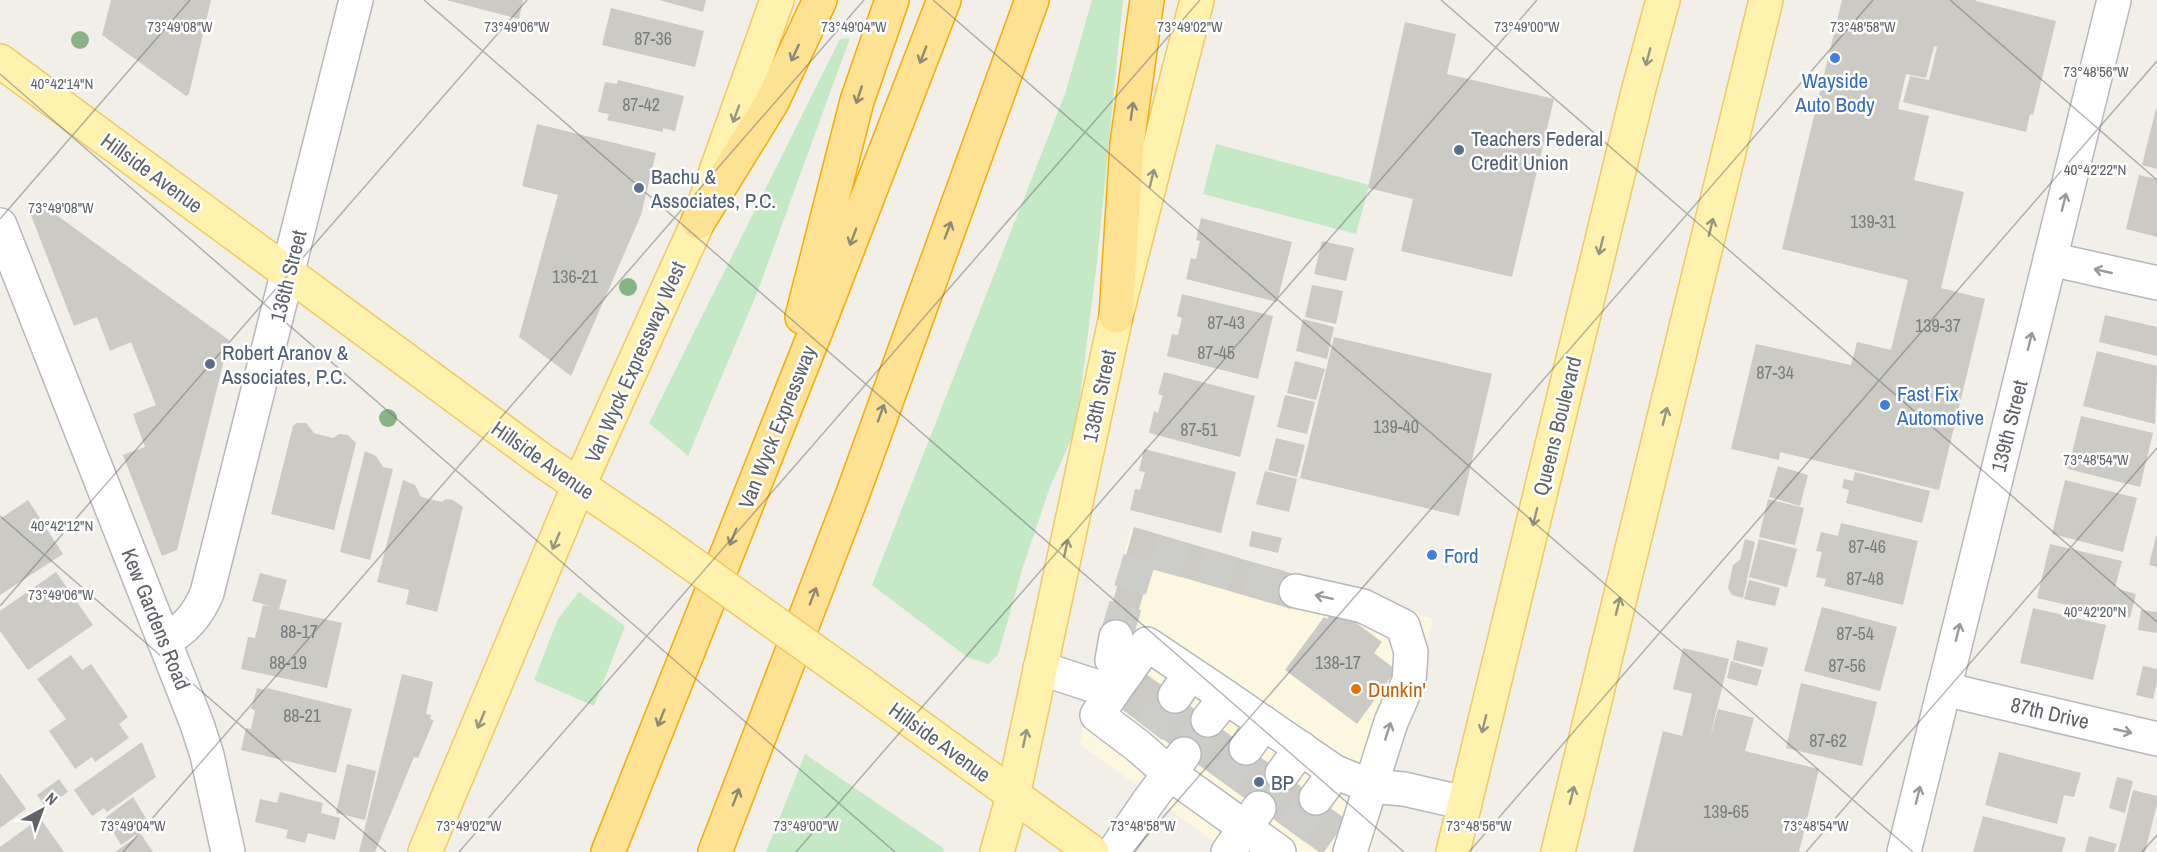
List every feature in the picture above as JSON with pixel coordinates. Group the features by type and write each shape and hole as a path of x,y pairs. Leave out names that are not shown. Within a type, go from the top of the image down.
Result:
{"highway":[{"path":"698,222 772,102 819,0"},
{"path":"770,444 857,101 892,0"},
{"name":"Van Wyck Expressway","path":"608,852 867,201 944,0"},
{"path":"715,852 852,496 1032,0"},
{"path":"1116,316 1127,144 1147,0"}],"main road":[{"name":"Van Wyck Expressway West","path":"425,852 579,487 698,222 777,0"},
{"name":"138th Street","path":"1013,796 1116,316 1197,0"},
{"name":"Queens Boulevard","path":"1453,852 1663,0"},
{"path":"1558,852 1766,0"},
{"name":"Hillside Avenue","path":"0,62 579,487 650,533 1092,852"},
{"path":"997,852 1013,796"}],"street":[{"name":"136th Street","path":"164,641 182,630 197,614 207,593 356,0"},
{"name":"139th Street","path":"1904,852 2114,0"},
{"name":"Kew Gardens Road","path":"0,225 197,724 207,755 228,852"},
{"path":"2050,259 2157,284"},
{"path":"1296,591 1364,606 1403,626 1411,652 1409,681 1391,722 1350,852"},
{"path":"1116,637 1112,660 1119,683"},
{"path":"1283,845 1244,829 1217,793 1144,738 1097,715 1147,644 1182,685 1292,761 1335,772 1370,786 1404,789 1465,803"},
{"path":"1040,668 1119,683"},
{"name":"87th Drive","path":"1944,689 2157,738"},
{"path":"1114,852 1177,763"},
{"path":"1316,798 1335,772"}],"shaded area":[{"path":"1130,530 1433,619 1371,852 1228,852 1080,744"}],"green space":[{"path":"1092,0 1123,0 1097,262 1076,429 1050,487 1022,570 998,655 988,664 967,657 872,585 1065,94"},
{"path":"850,38 757,293 688,456 649,423 840,39"},
{"path":"1216,144 1369,185 1356,234 1203,194"},
{"path":"579,592 625,626 594,706 534,680 558,619"},
{"path":"805,754 943,848 944,852 766,852"}],"building":[{"path":"111,0 211,0 189,94 186,96 102,35"},
{"path":"446,0 523,0 519,19"},
{"path":"659,0 706,0 703,12"},
{"path":"1842,0 1976,0 2056,21 2033,115 2030,114 2026,132 1903,102 1910,76 1929,80 1937,47 1934,46 1926,78 1906,74 1898,109 1929,116 1914,180 1964,192 1941,288 1985,299 1939,490 1780,452 1779,460 1731,449 1756,344 1851,365 1857,342 1891,350 1908,280 1782,249"},
{"path":"611,8 704,31 695,67 602,45"},
{"name":"Teachers Federal Credit Union","path":"1405,22 1456,34 1447,74 1554,99 1512,277 1401,251 1413,199 1368,188"},
{"path":"618,80 684,96 675,131 663,128 663,132 607,120 609,114 598,112 605,82 617,84"},
{"path":"2157,109 2157,169 2142,165"},
{"path":"537,124 656,153 641,215 571,376 519,337 558,195 522,186"},
{"path":"2139,175 2157,179 2157,237 2126,229"},
{"path":"37,201 229,340 177,550 162,556 123,455 145,447 133,414 156,405 131,342 110,351 97,317 74,326 27,205"},
{"path":"1201,218 1292,242 1277,302 1186,279 1191,258 1196,259 1200,241 1196,240"},
{"path":"1322,241 1354,248 1346,281 1314,274"},
{"path":"1312,285 1343,291 1336,324 1305,317"},
{"path":"1182,294 1273,316 1258,379 1167,356 1172,334 1178,335 1182,318 1177,316"},
{"path":"2105,315 2157,327 2157,356 2099,342"},
{"path":"1303,319 1334,327 1327,359 1296,351"},
{"path":"1334,337 1492,374 1459,516 1300,478"},
{"path":"2097,351 2157,366 2155,424 2083,406"},
{"path":"1295,361 1325,369 1316,400 1287,393"},
{"path":"1164,372 1255,396 1240,457 1149,433 1154,411 1158,413 1163,396 1158,394"},
{"path":"1285,395 1315,402 1307,434 1277,427"},
{"path":"2081,416 2153,433 2140,487 2068,469"},
{"path":"297,423 306,423 314,433 333,438 339,434 348,435 356,443 334,530 271,514 293,426"},
{"path":"1276,438 1305,445 1297,477 1268,470"},
{"path":"1144,449 1236,472 1221,533 1130,510 1135,489 1140,490 1145,472 1139,471"},
{"path":"365,451 376,456 383,467 393,469 370,560 340,552"},
{"path":"1778,466 1808,475 1800,506 1769,497"},
{"path":"1265,471 1297,479 1289,512 1256,504"},
{"path":"1855,472 1930,491 1922,523 1846,503 1849,490 1842,488 1844,479 1853,481"},
{"path":"403,480 415,485 421,497 442,502 446,499 453,500 463,507 437,612 406,604 409,590 377,582"},
{"path":"2065,480 2137,498 2123,552 2052,534"},
{"path":"1768,499 1804,508 1795,545 1759,537"},
{"path":"28,500 63,554 0,595 0,519"},
{"path":"1841,523 1918,541 1903,605 1824,586 1826,579 1816,577 1822,552 1816,551 1821,532 1838,536"},
{"path":"1134,527 1300,576 1291,609 1151,568 1130,640 1104,633"},
{"path":"1252,531 1282,538 1278,553 1249,546"},
{"path":"2157,536 2157,567 2149,565"},
{"path":"1745,539 1755,542 1743,598 1732,595 1728,588 1733,565 1740,560"},
{"path":"1759,539 1797,549 1787,587 1749,577"},
{"path":"2050,544 2122,561 2115,588 2136,594 2130,618 2037,598"},
{"path":"56,572 93,625 28,670 0,631 0,611"},
{"path":"260,573 287,580 279,609 342,623 327,688 241,669 248,637 255,638 263,605 274,607 252,601"},
{"path":"1749,580 1780,588 1775,606 1744,599"},
{"path":"1822,607 1897,627 1880,691 1804,671"},
{"path":"2033,608 2106,625 2093,680 2020,663"},
{"path":"2141,610 2157,612 2157,633 2138,630"},
{"path":"1332,612 1355,622 1382,642 1374,653 1396,670 1357,724 1285,670 1324,617 1327,619"},
{"path":"1737,640 1768,648 1763,667 1733,660"},
{"path":"1683,648 1729,659 1709,742 1718,709 1754,718 1745,751 1819,769 1799,852 1633,852 1663,731 1682,736 1692,694 1673,689"},
{"path":"71,655 82,670 91,664 128,717 119,724 129,738 95,762 92,757 75,769 49,731 66,719 37,679"},
{"path":"1731,661 1762,670 1757,686 1727,678"},
{"path":"2143,666 2157,669 2153,699 2136,695"},
{"path":"1142,671 1347,820 1324,852 1319,852 1117,706"},
{"path":"402,674 433,682 426,714 431,715 430,719 434,720 418,758 414,757 375,852 359,852"},
{"path":"1801,683 1877,702 1862,766 1786,748"},
{"path":"257,688 266,690 267,688 352,709 336,773 241,750 246,728 251,729 255,710 251,709"},
{"path":"142,742 156,777 107,812 104,808 92,816 74,790"},
{"path":"1999,752 2081,773 2074,797 2064,795 2057,824 1985,805"},
{"path":"347,764 376,771 365,820 336,813"},
{"path":"0,773 26,809 0,828"},
{"path":"2117,777 2133,781 2125,813 2109,808"},
{"path":"59,779 68,792 46,808 37,795"},
{"path":"2133,790 2157,796 2157,804 2145,852 2118,852"},
{"path":"280,792 323,803 321,813 340,818 335,840 308,833 305,843 286,838 288,830 255,822 260,799 277,803"},
{"path":"133,797 150,825 121,845 105,818"},
{"path":"1983,816 2066,838 2062,852 1973,852"},
{"path":"40,818 64,852 0,852 0,847"},
{"path":"141,834 153,852 115,852"},
{"path":"2089,836 2117,844 2114,852 2085,852"}],"tunnel":[{"path":"1116,637 1140,557 1151,552 1296,591"},
{"path":"1149,730 1175,696"},
{"path":"1184,754 1208,720"},
{"path":"1224,782 1246,748"},
{"path":"1259,808 1282,774"},
{"path":"1291,832 1316,798"}],"place":[{"name":"Wayside Auto Body","path":"1835,58"},
{"name":"Teachers Federal Credit Union","path":"1459,150"},
{"name":"Bachu & Associates, P.C.","path":"639,188"},
{"name":"Robert Aranov & Associates, P.C.","path":"210,364"},
{"name":"Fast Fix Automotive","path":"1885,405"},
{"name":"Ford","path":"1432,555"},
{"name":"Dunkin'","path":"1356,689"},
{"name":"BP","path":"1259,782"}]}
